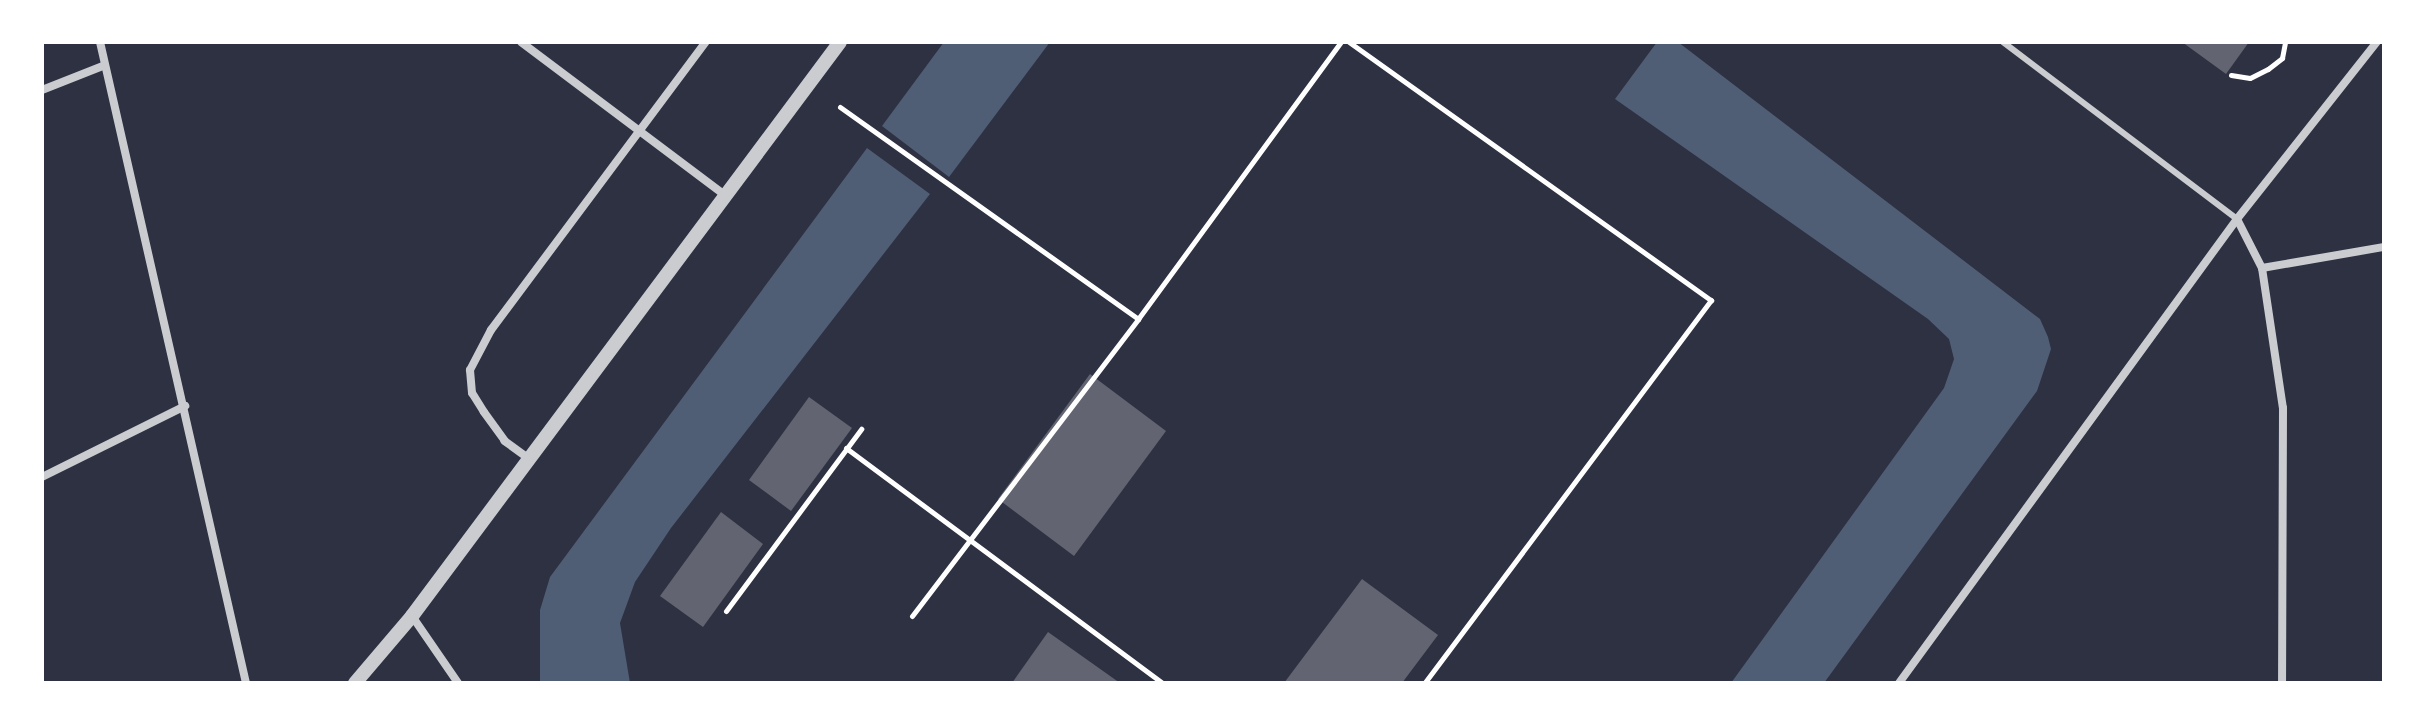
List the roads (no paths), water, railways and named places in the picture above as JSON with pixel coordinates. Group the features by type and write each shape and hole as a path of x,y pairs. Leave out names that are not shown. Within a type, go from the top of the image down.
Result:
{"street":[{"path":"100,42 103,66 185,406 246,683"},
{"path":"521,42 726,196"},
{"path":"528,458 495,428 472,393 470,370 491,330 706,42"},
{"path":"355,683 412,616 840,42"},
{"path":"1899,683 2237,219 2377,42"},
{"path":"42,90 103,66"},
{"path":"2237,219 2262,268 2283,408 2282,683"},
{"path":"2262,268 2384,247"},
{"path":"42,477 185,406"},
{"path":"412,616 458,683"}],"lane":[{"path":"2003,42 2237,219"}],"water":[{"path":"944,42 1050,42 949,177 882,126"},
{"path":"1657,42 1678,42 2040,319 2048,337 2051,349 2037,391 1824,683 1731,683 1944,388 1954,359 1949,339 1928,319 1615,99"},
{"path":"867,148 930,194 671,528 635,582 620,623 630,683 540,683 540,610 550,577"}]}
